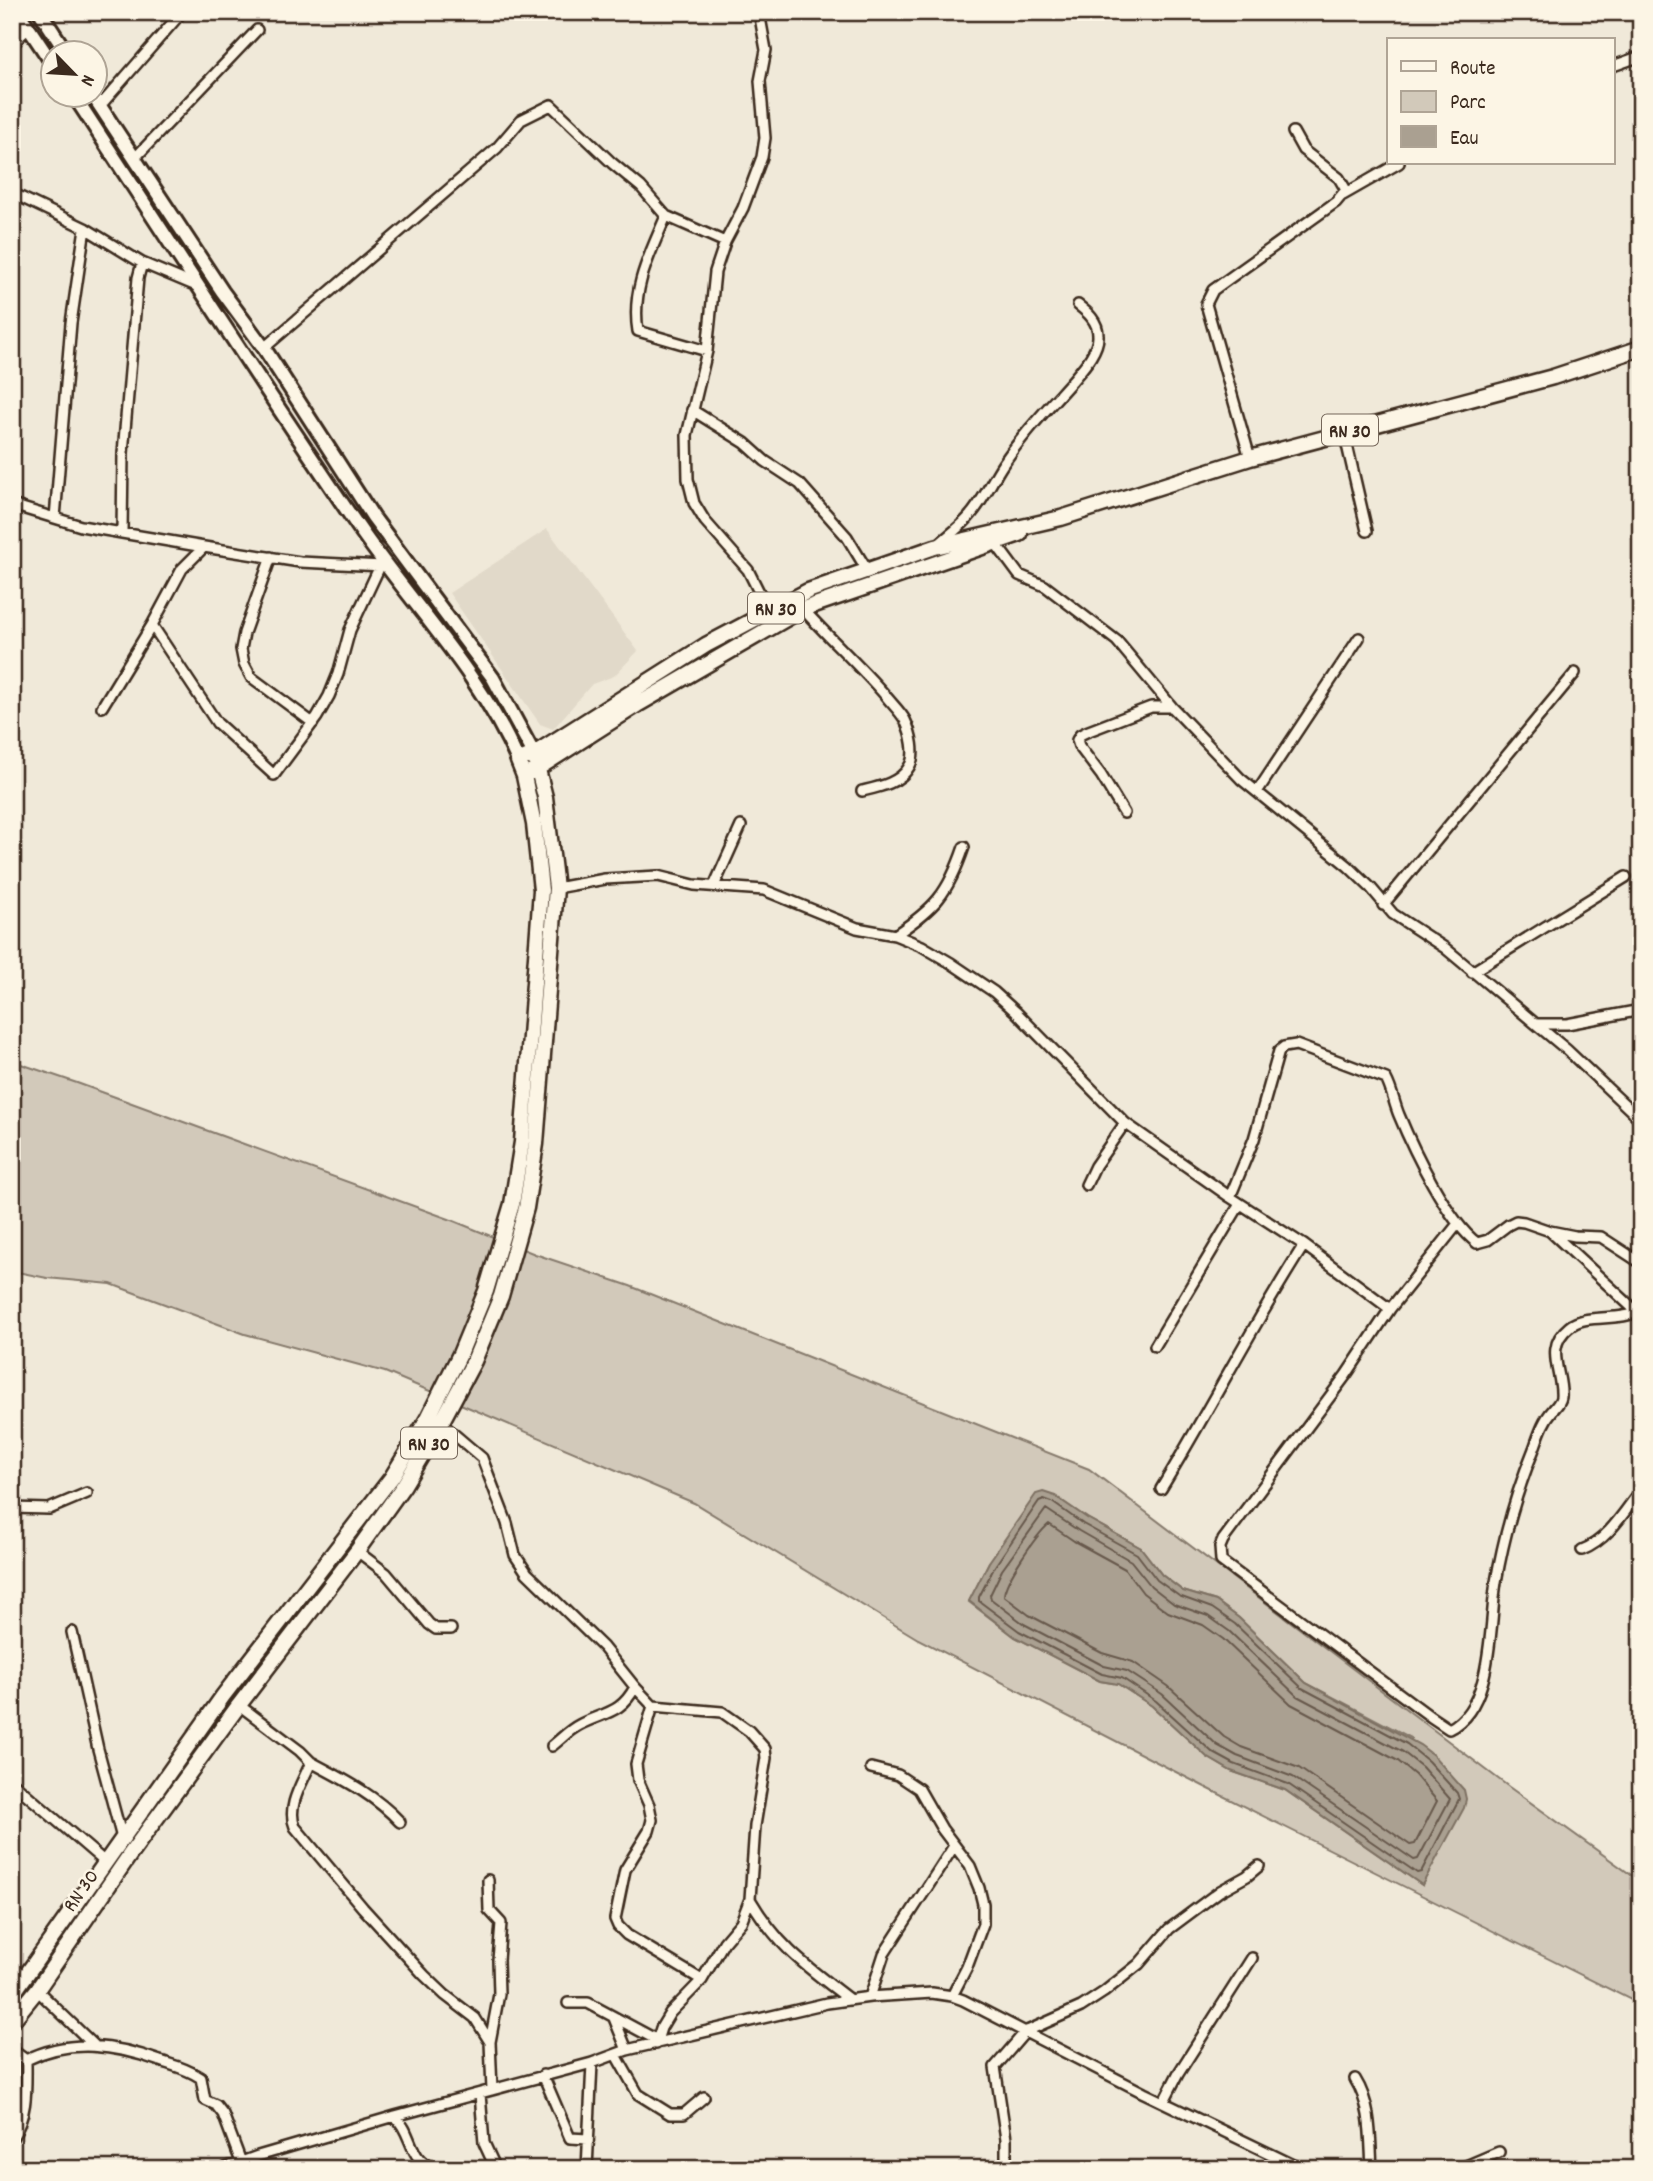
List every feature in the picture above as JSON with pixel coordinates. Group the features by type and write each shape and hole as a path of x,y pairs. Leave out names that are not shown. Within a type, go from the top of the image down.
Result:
{"main road":[{"name":"RN 30","path":"12,1995 223,1696 392,1477 428,1418 460,1354 486,1291 512,1204 522,1142 541,890 534,824 524,776 518,761 534,754 706,645 808,591 935,547 1060,518 1250,458 1553,377 1641,348"},
{"name":"RN 30","path":"524,776 637,705 803,609 996,544 1060,518"},
{"name":"RN 30","path":"12,2021 37,1990 131,1853 239,1705 404,1485 474,1361 500,1296 526,1208 536,1144 556,888 545,797 534,754"}],"street":[{"path":"19,12 38,42"},
{"path":"40,12 57,38"},
{"path":"108,97 182,12"},
{"path":"758,12 766,50 760,81 765,138 756,175 725,242 714,281 707,351 687,435 688,479 694,503 705,521 748,570 769,612"},
{"path":"12,47 29,28"},
{"path":"134,159 257,30"},
{"path":"1614,66 1641,56"},
{"path":"264,348 498,148 521,120 551,105 641,187 666,216 725,242"},
{"path":"82,108 383,566 479,686 506,733 518,761"},
{"path":"101,108 222,291 264,348 373,517 493,678 534,754"},
{"path":"1293,132 1303,150 1345,185 1343,195"},
{"path":"1250,458 1206,304 1209,295 1343,195 1397,164"},
{"path":"12,193 85,228 142,263 200,288"},
{"path":"666,216 636,293 634,311 638,331 707,351"},
{"path":"55,518 71,323 85,228"},
{"path":"122,533 123,453 138,278 142,263"},
{"path":"935,547 967,520 1028,429 1078,375 1095,349 1098,336 1096,324 1078,305"},
{"path":"692,410 745,443 765,461 800,484 847,537 867,570"},
{"path":"1345,432 1367,531"},
{"path":"12,505 122,533 204,547 300,562 383,566"},
{"path":"996,544 1019,575 1045,586 1117,640 1172,707 1224,764 1348,866 1393,914 1444,948 1600,1080 1641,1120"},
{"path":"103,707 182,569 204,547"},
{"path":"271,557 244,633 241,649 244,664 251,677 313,723"},
{"path":"152,625 217,723 274,775 313,723 329,696 338,674 349,630 383,566"},
{"path":"803,609 870,678 903,717 909,729 913,757 910,766 901,777 862,791"},
{"path":"1257,792 1359,638"},
{"path":"1383,905 1575,673"},
{"path":"1151,707 1156,687"},
{"path":"1124,813 1077,740 1086,732 1151,707 1172,707"},
{"path":"714,886 741,826"},
{"path":"895,935 917,921 948,888 964,847"},
{"path":"556,888 605,879 658,876 694,885 764,890 857,928 895,935 922,946 994,992 1125,1123 1230,1198 1304,1245 1390,1309"},
{"path":"1472,972 1626,877"},
{"path":"1535,1024 1567,1024 1641,1010"},
{"path":"1230,1198 1254,1139 1279,1051 1284,1047 1296,1045 1385,1079 1399,1115 1457,1225 1477,1243 1488,1240 1516,1222 1533,1224 1575,1236 1601,1237 1641,1263"},
{"path":"1086,1185 1095,1166 1125,1123"},
{"path":"1155,1346 1240,1204"},
{"path":"1457,1225 1390,1309 1346,1375 1223,1540 1219,1553 1221,1561 1449,1729 1461,1723 1470,1712 1483,1678 1493,1631 1496,1583 1516,1492 1546,1419 1561,1398 1554,1360 1560,1339 1568,1327 1578,1321 1616,1318 1639,1311"},
{"path":"1550,1231 1639,1311"},
{"path":"1161,1489 1275,1290 1304,1245"},
{"path":"441,1423 482,1458 508,1523 515,1555 527,1573 603,1647 653,1706 722,1712 750,1731 765,1749 766,1758 752,1852 750,1899 741,1922 724,1942 702,1980 670,2012 657,2042"},
{"path":"1582,1550 1602,1538 1641,1490"},
{"path":"12,1508 49,1509 87,1493"},
{"path":"357,1551 386,1573 429,1624 436,1629 451,1629"},
{"path":"72,1632 98,1749 122,1838"},
{"path":"552,1746 576,1726 621,1707 635,1687"},
{"path":"239,1705 311,1762 359,1788 387,1808 400,1822"},
{"path":"653,1706 636,1764 638,1780 649,1805 652,1820 649,1831 625,1870 615,1919 627,1935 702,1980"},
{"path":"311,1762 292,1807 291,1817 295,1827 424,1975 475,2018 490,2042"},
{"path":"871,1768 898,1775 919,1789 954,1846 970,1866 979,1888 985,1912 983,1924 952,1996"},
{"path":"12,1782 106,1863"},
{"path":"870,1997 884,1954 954,1846"},
{"path":"1006,2169 1006,2139 995,2067 1026,2031 1081,2007 1104,1992 1139,1964 1169,1929 1259,1866"},
{"path":"488,1880 489,1910 501,1923 499,1994 490,2042 492,2090"},
{"path":"750,1899 762,1920 785,1948 850,2000"},
{"path":"1164,2101 1178,2074 1252,1958"},
{"path":"37,1990 94,2045"},
{"path":"222,2169 395,2116 592,2063 657,2042 827,2003 932,1993 952,1996 1026,2031 1144,2093 1302,2169"},
{"path":"568,2003 588,2003 657,2042"},
{"path":"614,2018 626,2050"},
{"path":"26,2060 66,2047 94,2045 135,2052 191,2071 201,2078 205,2100 216,2105 223,2114 241,2162"},
{"path":"12,2050 26,2060"},
{"path":"616,2055 638,2094 670,2114 684,2114 704,2097"},
{"path":"12,2138 18,2129 24,2108 26,2060"},
{"path":"587,2169 592,2063"},
{"path":"543,2075 570,2138 588,2139"},
{"path":"1355,2079 1363,2091 1366,2105 1372,2169"},
{"path":"480,2094 484,2143 496,2169"},
{"path":"395,2116 405,2126 415,2157 423,2164 438,2169"},
{"path":"1459,2169 1499,2152"}],"shaded area":[{"path":"547,529 638,651 614,676 592,684 553,729 540,724 449,593"}],"green space":[{"path":"12,1061 449,1219 535,1254 630,1286 1089,1469 1509,1787 1641,1882 1641,2005 1205,1787 918,1639 694,1503 385,1372 245,1334 111,1284 47,1278 12,1271","holes":["1055,1496 1087,1518 1141,1548 1162,1575 1183,1591 1216,1601 1239,1618 1306,1683 1411,1738 1422,1885 1285,1790 1231,1771 1207,1757 1152,1706 1118,1684 1100,1681 1015,1637 969,1602 989,1562"]}],"water":[{"path":"1043,1492 1055,1496 1087,1518 1141,1548 1162,1575 1183,1591 1216,1601 1239,1618 1306,1683 1420,1745 1433,1755 1464,1790 1466,1799 1464,1808 1422,1885 1285,1790 1231,1771 1207,1757 1152,1706 1118,1684 1100,1681 1015,1637 969,1601 989,1562 1036,1494"}]}
